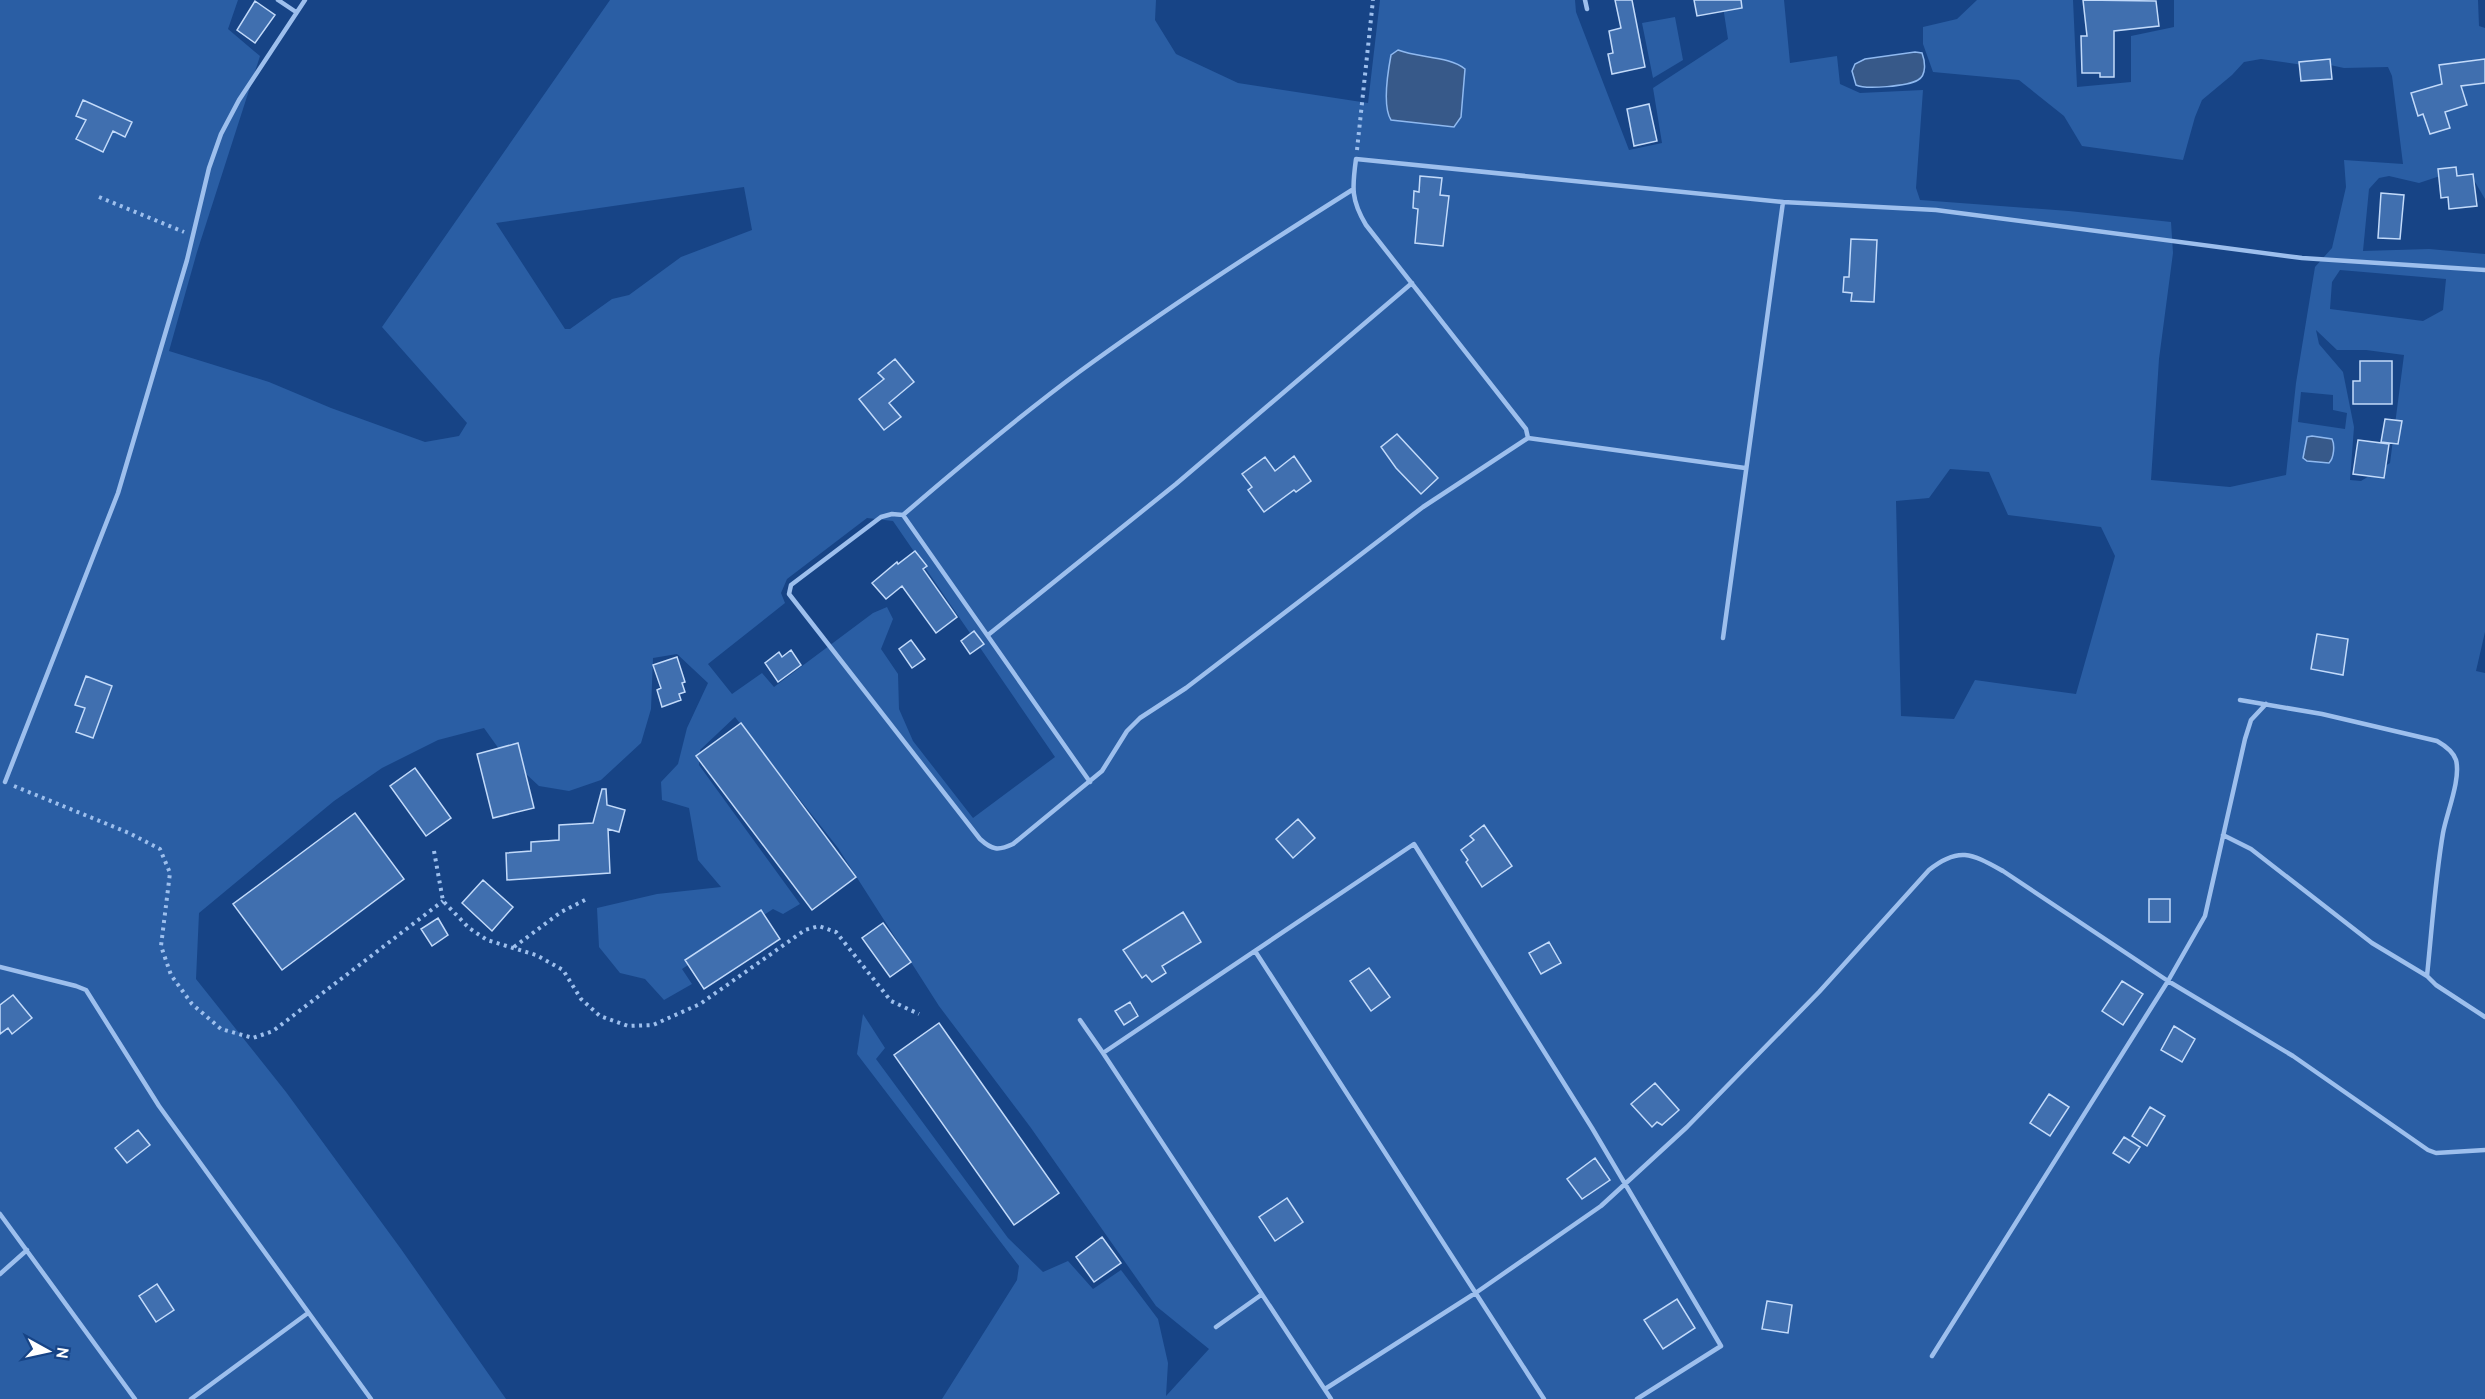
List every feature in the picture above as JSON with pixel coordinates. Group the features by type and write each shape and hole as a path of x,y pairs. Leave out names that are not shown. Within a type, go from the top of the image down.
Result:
{"lane":[{"path":"278,0 296,12"},
{"path":"5,782 118,494 193,236 209,168 221,134 239,100 305,0"},
{"path":"1585,0 1587,9"},
{"path":"1528,438 1526,429 1366,225 1355,207 1352,190 1356,159 1783,202 1935,210 2302,258 2485,270"},
{"path":"1352,190 1212,279 1078,373 903,515 892,514 880,517 791,585 789,594 980,839 990,848 999,850 1013,844 1090,782 1102,771 1127,732 1140,718 1186,688 1423,507 1528,438 1745,468"},
{"path":"1723,638 1783,202"},
{"path":"988,635 1176,484 1412,283"},
{"path":"903,515 1090,782"},
{"path":"2240,700 2322,714 2437,741 2447,747 2455,757 2457,767 2440,853 2427,976"},
{"path":"1932,1356 2168,981 2205,916 2251,720 2266,704"},
{"path":"2223,835 2251,849 2372,943 2427,976 2436,985 2485,1017"},
{"path":"1103,1053 1414,844 1626,1185 1721,1346 1637,1399"},
{"path":"1325,1389 1477,1292 1601,1206 1626,1185 1819,992 1929,870 1942,860 1959,854 1974,855 2003,871 2168,981 2293,1056 2428,1150 2436,1153 2485,1150"},
{"path":"1255,951 1544,1399"},
{"path":"0,967 86,990 159,1106 371,1399"},
{"path":"1080,1020 1331,1399"},
{"path":"0,1214 135,1399"},
{"path":"0,1274 27,1250"},
{"path":"1216,1327 1261,1295"},
{"path":"191,1399 308,1312"}],"path":[{"path":"1356,159 1373,0"},
{"path":"99,196 193,236"},
{"path":"5,782 129,833 160,849 170,873 161,946 171,975 192,1004 221,1029 254,1038 273,1031 443,901"},
{"path":"434,851 443,901 470,928 487,940 536,955 563,970 581,999 600,1016 628,1026 653,1025 700,1004 805,930 819,926 836,932 891,1001 919,1014"},
{"path":"513,948 561,912 585,900"}],"shaded area":[{"path":"0,0 238,0 228,29 260,56 197,252 169,351 269,382 331,408 425,442 459,436 467,423 382,327 610,0 1156,0 1155,20 1176,54 1238,83 1368,103 1380,0 1575,0 1576,12 1629,150 1662,143 1653,88 1728,39 1722,0 1784,0 1790,63 1837,56 1840,84 1860,93 1923,90 1916,188 1920,200 2069,211 2171,222 2173,253 2159,359 2151,480 2230,487 2286,475 2296,383 2315,267 2332,248 2346,187 2344,160 2403,164 2392,76 2388,67 2344,68 2261,59 2244,62 2202,100 2183,160 2082,146 2064,116 2019,80 1933,72 1923,44 1923,27 1957,19 1977,0 2073,0 2077,87 2131,82 2131,36 2174,27 2174,0 2478,0 2479,26 2485,28 2485,199 2475,182 2437,177 2419,183 2389,176 2379,178 2369,189 2363,251 2429,249 2485,254 2485,632 2476,671 2485,673 2485,1399 942,1399 1017,1280 1019,1266 857,1054 863,1014 885,1048 876,1059 1008,1238 1043,1272 1068,1261 1093,1289 1121,1270 1158,1319 1168,1363 1166,1396 1209,1349 1156,1306 1031,1128 939,1006 838,848 735,717 700,750 699,765 800,904 783,914 773,909 682,969 692,984 664,1000 645,979 620,973 599,947 597,908 657,894 721,887 698,860 689,808 662,800 661,782 678,764 687,728 708,683 677,654 653,658 651,709 641,743 601,780 569,791 539,786 499,749 484,728 438,740 382,768 334,801 199,913 196,979 286,1092 401,1249 506,1399 0,1399","holes":["1398,50 1442,59 1464,69 1461,117 1454,127 1439,125","744,187 752,230 681,257 629,295 612,299 570,329 565,329 496,223","2340,270 2446,279 2443,310 2423,321 2330,309 2332,282","2316,330 2337,350 2366,350 2404,355 2390,463 2361,481 2350,480 2354,427 2343,372 2319,344","2301,392 2333,395 2333,410 2347,413 2345,429 2298,422","1950,469 1989,472 2008,515 2101,527 2115,556 2076,694 1975,680 1954,719 1901,716 1896,501 1929,498","867,518 893,521 1055,757 973,818 913,741 899,709 898,674 881,649 893,619 887,607 873,613 774,687 762,673 732,694 708,664 785,603 781,593 787,579"]},
{"path":"1675,17 1683,60 1653,78 1642,23"},
{"path":"1398,50 1442,59 1465,69 1461,117 1454,127 1391,120 1386,98 1387,79 1391,55"},
{"path":"1922,53 1924,64 1923,75 1918,80 1887,87 1856,85 1852,71 1855,64 1865,59"},
{"path":"2307,437 2332,439 2334,451 2329,463 2307,461 2303,458"}],"building":[{"path":"1615,0 1632,0 1645,67 1612,74 1608,54 1613,53 1609,31 1621,28"},
{"path":"1694,0 1741,0 1742,8 1697,16"},
{"path":"2083,0 2156,1 2159,26 2114,31 2114,77 2100,77 2100,73 2082,73 2081,36 2087,36"},
{"path":"255,1 275,15 255,43 237,30"},
{"path":"2330,59 2332,79 2301,81 2299,62"},
{"path":"2485,59 2485,83 2461,86 2467,105 2445,112 2450,128 2430,134 2423,114 2418,116 2411,93 2442,84 2439,65"},
{"path":"83,100 132,122 125,137 113,131 103,152 76,139 86,120 76,116"},
{"path":"1649,104 1657,141 1634,146 1627,109"},
{"path":"2456,167 2457,176 2473,174 2477,206 2449,209 2448,197 2441,198 2438,169"},
{"path":"1420,176 1442,178 1440,195 1449,196 1443,246 1415,243 1418,209 1413,208 1414,191 1419,192"},
{"path":"2381,193 2404,195 2400,239 2378,238"},
{"path":"1851,239 1877,240 1874,302 1851,301 1852,293 1843,292 1844,277 1849,277"},
{"path":"895,359 914,382 889,403 901,417 884,430 859,399 884,379 878,373"},
{"path":"2360,361 2392,361 2392,404 2353,404 2353,381 2360,381"},
{"path":"2385,419 2402,421 2398,444 2381,442"},
{"path":"1397,434 1438,478 1421,494 1396,468 1381,447"},
{"path":"2358,440 2389,444 2384,478 2353,474"},
{"path":"1294,456 1311,481 1296,492 1294,490 1264,512 1248,490 1252,487 1242,474 1265,457 1275,471"},
{"path":"915,551 927,566 923,569 957,617 936,633 902,586 886,599 872,583 897,562 898,564"},
{"path":"974,631 984,644 970,654 961,641"},
{"path":"2317,634 2348,639 2343,675 2311,669"},
{"path":"911,640 925,659 912,668 899,649"},
{"path":"791,650 801,665 778,682 765,663 779,652 782,657"},
{"path":"677,657 685,682 682,683 685,692 679,694 681,700 662,707 657,690 661,688 653,665"},
{"path":"86,676 112,686 93,738 76,732 85,708 75,705"},
{"path":"741,723 856,877 812,910 696,756"},
{"path":"518,743 534,808 493,818 477,754"},
{"path":"415,768 451,818 426,836 390,786"},
{"path":"602,789 606,789 607,805 625,810 619,832 608,829 610,873 507,880 506,853 531,851 531,842 559,840 559,825 593,823"},
{"path":"355,813 404,879 282,970 233,904"},
{"path":"1298,819 1315,838 1293,858 1276,839"},
{"path":"1484,825 1512,866 1482,887 1461,850 1474,840 1470,836"},
{"path":"483,880 513,907 492,931 462,903"},
{"path":"2149,899 2170,899 2170,922 2149,922"},
{"path":"761,910 780,939 704,989 685,960"},
{"path":"1183,912 1201,942 1162,966 1166,973 1152,982 1146,975 1142,978 1123,950"},
{"path":"438,918 448,935 432,946 421,929"},
{"path":"883,923 911,962 890,977 862,938"},
{"path":"1549,942 1561,963 1541,974 1529,953"},
{"path":"1369,968 1390,997 1371,1011 1350,981"},
{"path":"2122,981 2143,994 2123,1025 2102,1011"},
{"path":"13,995 32,1018 12,1034 8,1028 0,1034 0,1005"},
{"path":"1130,1002 1138,1016 1124,1025 1115,1011"},
{"path":"939,1023 1059,1193 1014,1225 894,1055"},
{"path":"2174,1026 2195,1039 2182,1062 2161,1050"},
{"path":"1655,1083 1679,1110 1662,1125 1657,1122 1652,1127 1631,1104"},
{"path":"2049,1094 2069,1107 2050,1136 2030,1123"},
{"path":"2150,1107 2165,1116 2147,1146 2132,1136"},
{"path":"138,1130 150,1145 127,1163 115,1148"},
{"path":"2124,1137 2140,1147 2129,1163 2113,1153"},
{"path":"1595,1158 1610,1180 1582,1199 1567,1179"},
{"path":"1287,1198 1303,1222 1275,1241 1259,1217"},
{"path":"1102,1237 1121,1263 1094,1282 1076,1257"},
{"path":"157,1284 174,1310 156,1322 139,1296"},
{"path":"1677,1299 1695,1328 1663,1349 1644,1320"},
{"path":"1767,1301 1792,1305 1788,1333 1762,1329"}]}
